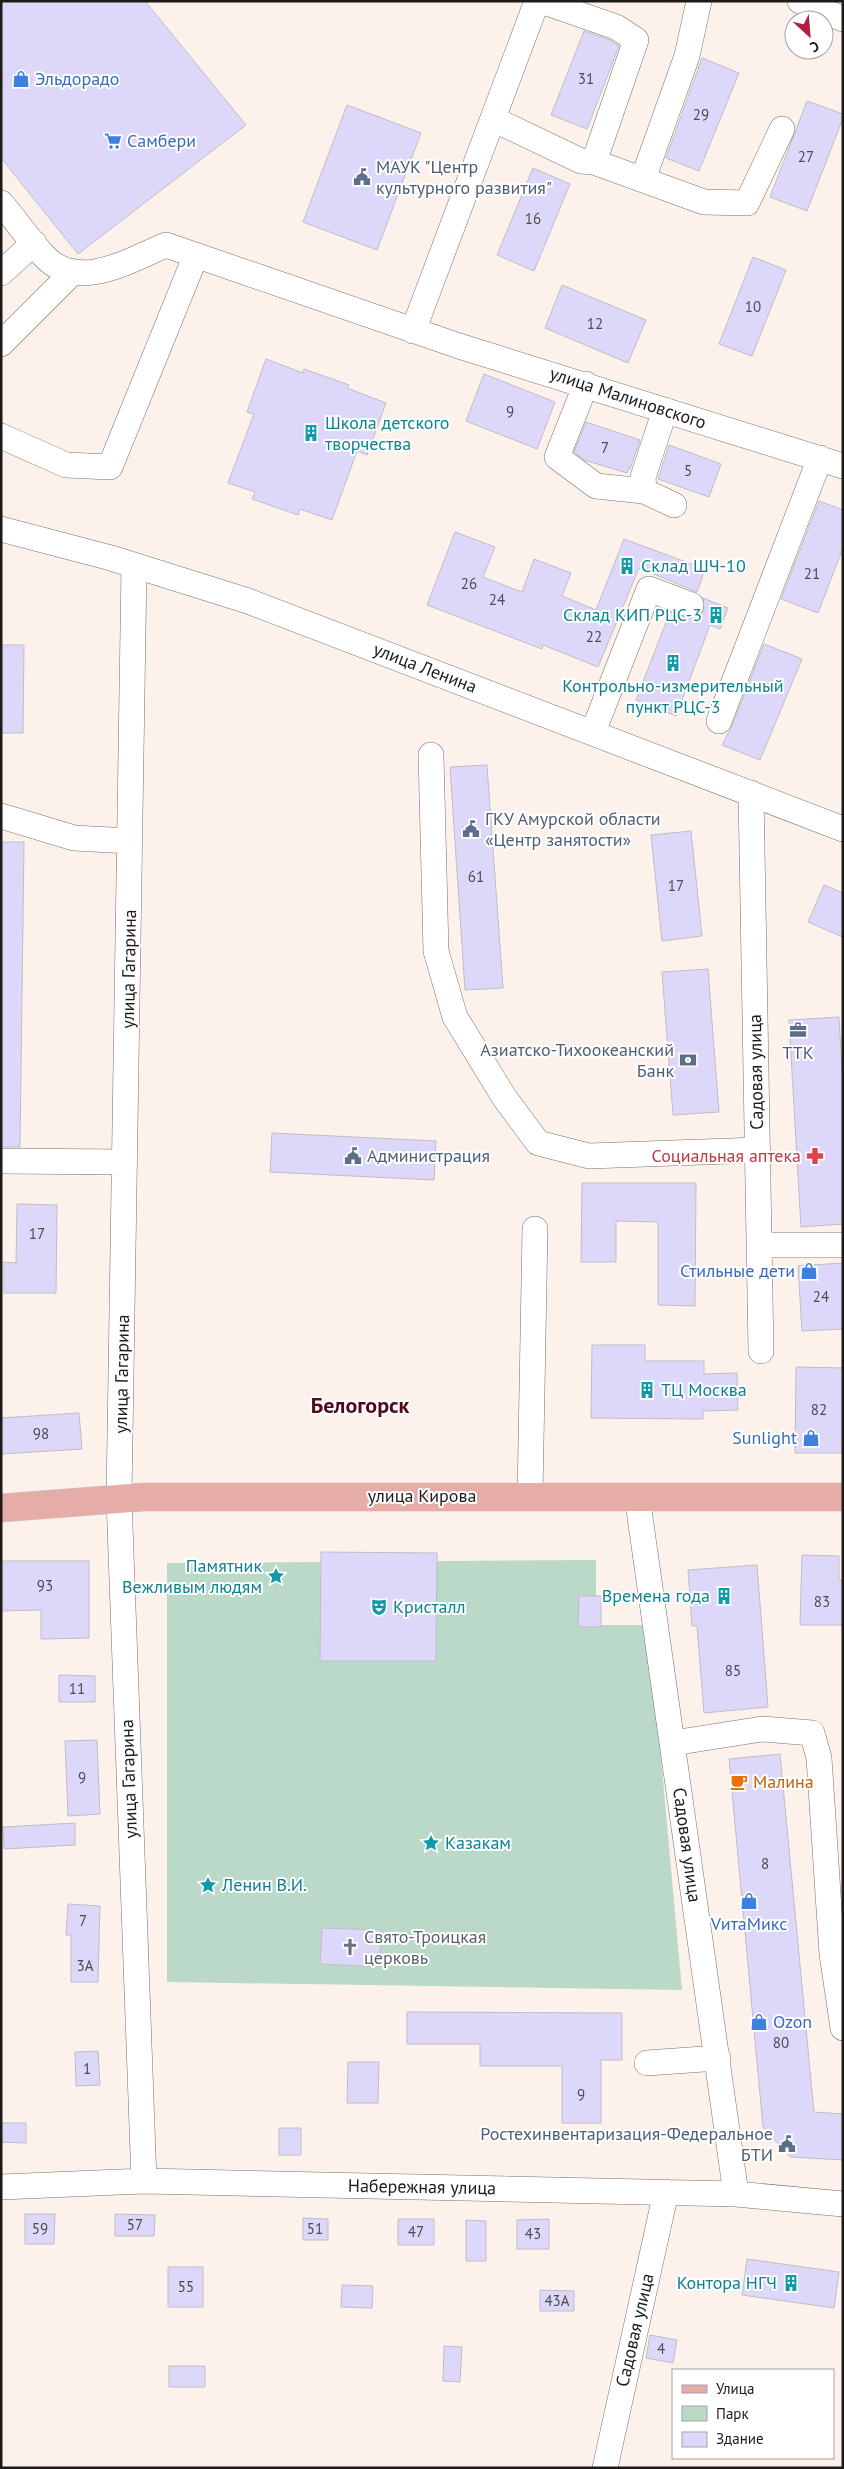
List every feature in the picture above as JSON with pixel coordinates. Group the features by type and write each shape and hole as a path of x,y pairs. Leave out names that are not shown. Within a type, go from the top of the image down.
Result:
{"main road":[{"name":"улица Кирова","path":"1,1508 119,1498 843,1497"}],"street":[{"path":"413,331 537,1"},
{"path":"542,1 616,27 636,40 594,162"},
{"path":"643,179 687,56 699,1"},
{"path":"800,1 843,19"},
{"path":"493,119 581,160 594,162 704,202 747,203 782,129"},
{"path":"1,202 46,258 72,273 1,344"},
{"path":"1,274 34,243"},
{"name":"улица Малиновского","path":"72,273 97,272 166,245 278,282 413,331 831,462"},
{"path":"1,436 66,465 110,467 196,255"},
{"path":"586,384 557,457 596,486 644,491 674,504"},
{"path":"644,491 643,477 665,410"},
{"path":"719,721 831,462"},
{"path":"1,511 111,558"},
{"name":"улица Ленина","path":"1,529 187,580 248,601 843,829"},
{"name":"улица Гагарина","path":"134,567 119,1498 144,2181"},
{"path":"593,732 649,589 691,605"},
{"path":"431,755 436,951 455,1017 504,1097 538,1142 589,1156 758,1150"},
{"name":"Садовая улица","path":"751,793 762,1351"},
{"path":"1,816 74,838 130,841"},
{"path":"1,1161 125,1162"},
{"path":"530,1496 535,1229"},
{"path":"760,1245 843,1245"},
{"name":"Садовая улица","path":"637,1496 736,2194"},
{"path":"673,1743 762,1729 812,1733 819,1758 832,1954 843,2028"},
{"path":"647,2063 718,2058"},
{"name":"Набережная улица","path":"1,2187 144,2181 736,2194 843,2204"},
{"name":"Садовая улица","path":"604,2468 666,2192"}],"green space":[{"path":"596,1560 596,1625 649,1625 682,1990 167,1982 167,1563"}],"building":[{"name":"Самбери","path":"1,1 145,1 246,125 78,254 1,158"},
{"path":"584,31 610,40 619,46 587,129 551,115"},
{"path":"702,58 739,73 699,171 666,158"},
{"path":"807,101 843,114 843,118 807,211 770,197"},
{"name":"МАУК \"Центр культурного развития\"","path":"347,105 421,133 377,250 303,222"},
{"path":"533,168 570,184 534,271 497,255"},
{"path":"753,257 786,270 752,356 719,344"},
{"path":"562,285 646,320 628,363 545,328"},
{"name":"Школа детского творчества","path":"266,359 303,373 304,369 349,385 347,388 386,403 367,455 357,451 332,520 300,509 298,515 252,499 255,492 228,483 254,414 247,412"},
{"path":"484,374 555,402 537,449 466,421"},
{"path":"586,422 640,440 627,473 584,460 574,452"},
{"path":"669,445 721,464 709,497 658,479"},
{"path":"819,501 843,510 843,548 818,613 781,599"},
{"path":"455,532 495,547 483,577 522,592 534,559 571,573 562,596 596,610 624,539 705,569 697,592 639,568 598,667 543,645 542,649 427,605"},
{"name":"Контрольно-измерительный пункт РЦС-3","path":"703,598 728,608 720,629 710,625 676,716 636,700 670,612 694,619 704,611"},
{"path":"764,644 802,659 760,760 722,745 732,726"},
{"path":"1,645 24,645 23,733 1,733"},
{"path":"487,765 503,988 465,990 450,767"},
{"path":"691,831 702,936 662,941 651,835"},
{"path":"1,842 24,842 20,1147 1,1147"},
{"path":"824,885 843,893 843,937 808,922"},
{"path":"708,969 719,1112 673,1115 662,972"},
{"path":"839,1017 843,1088 843,1224 801,1227 789,1020"},
{"name":"Администрация","path":"272,1133 436,1141 434,1180 270,1172"},
{"path":"582,1183 696,1183 695,1306 658,1305 658,1222 616,1221 616,1262 581,1262"},
{"path":"17,1204 57,1205 56,1293 4,1293 4,1262 16,1263"},
{"path":"843,1263 843,1329 802,1331 798,1266"},
{"name":"ТЦ Москва","path":"592,1345 645,1345 645,1361 704,1361 704,1374 737,1373 738,1410 703,1411 703,1419 591,1418"},
{"path":"796,1367 843,1368 843,1453 795,1453"},
{"path":"79,1413 82,1449 1,1454 1,1418"},
{"name":"Кристалл","path":"321,1552 437,1553 436,1661 320,1661"},
{"path":"802,1555 839,1556 839,1580 843,1580 843,1625 800,1625"},
{"path":"1,1561 89,1561 89,1638 41,1639 41,1610 1,1611"},
{"path":"757,1565 768,1707 704,1713 697,1626 692,1626 688,1570"},
{"path":"579,1596 601,1596 601,1627 578,1627"},
{"path":"59,1675 95,1676 95,1702 59,1702"},
{"path":"97,1740 100,1814 68,1816 65,1741"},
{"path":"780,1754 814,2112 843,2114 843,2160 790,2157 763,2127 729,1759"},
{"path":"75,1823 75,1845 4,1849 3,1827"},
{"path":"68,1904 100,1906 98,1982 71,1982 71,1935 66,1935"},
{"name":"Свято-Троицкая церковь","path":"322,1928 381,1930 379,1967 320,1964"},
{"path":"407,2012 622,2013 622,2060 601,2060 601,2123 562,2123 562,2066 480,2066 480,2044 407,2044"},
{"path":"98,2051 100,2085 76,2086 75,2052"},
{"path":"348,2062 379,2062 378,2103 347,2103"},
{"path":"1,2123 26,2123 26,2143 1,2142"},
{"path":"279,2128 301,2128 301,2155 279,2155"},
{"path":"25,2214 55,2214 54,2244 25,2244"},
{"path":"115,2214 155,2215 154,2236 115,2236"},
{"path":"303,2218 328,2219 328,2240 303,2240"},
{"path":"398,2219 434,2219 434,2245 398,2245"},
{"path":"549,2219 549,2249 517,2249 517,2220"},
{"path":"466,2220 486,2221 486,2261 466,2261"},
{"name":"Контора НГЧ","path":"747,2259 839,2272 834,2308 742,2295"},
{"path":"168,2267 203,2267 203,2307 168,2307"},
{"path":"342,2285 373,2286 372,2308 341,2307"},
{"path":"540,2290 574,2291 574,2311 540,2311"},
{"path":"650,2335 677,2340 673,2363 646,2358"},
{"path":"444,2346 462,2347 460,2382 443,2381"},
{"path":"169,2366 205,2366 205,2387 169,2387"}],"place":[{"name":"Эльдорадо","path":"21,79"},
{"name":"Самбери","path":"113,141"},
{"name":"МАУК \"Центр культурного развития\"","path":"362,177"},
{"name":"Школа детского творчества","path":"311,433"},
{"name":"Склад ШЧ-10","path":"627,566"},
{"name":"Склад КИП РЦС-3","path":"716,615"},
{"name":"Контрольно-измерительный пункт РЦС-3","path":"673,663"},
{"name":"ГКУ Амурской области «Центр занятости»","path":"471,829"},
{"name":"ТТК","path":"798,1030"},
{"name":"Азиатско-Тихоокеанский Банк","path":"688,1060"},
{"name":"Администрация","path":"353,1156"},
{"name":"Социальная аптека","path":"815,1156"},
{"name":"Стильные дети","path":"809,1271"},
{"name":"ТЦ Москва","path":"647,1390"},
{"name":"Sunlight","path":"811,1438"},
{"name":"Памятник Вежливым людям","path":"276,1576"},
{"name":"Времена года","path":"724,1596"},
{"name":"Кристалл","path":"379,1607"},
{"name":"Малина","path":"739,1782"},
{"name":"Казакам","path":"431,1843"},
{"name":"Ленин В.И.","path":"208,1885"},
{"name":"VитаМикс","path":"749,1901"},
{"name":"Свято-Троицкая церковь","path":"350,1947"},
{"name":"Ozon","path":"759,2022"},
{"name":"Ростехинвентаризация-Федеральное БТИ","path":"787,2144"},
{"name":"Контора НГЧ","path":"791,2283"}],"district":[{"name":"Белогорск","path":"360,1405"}]}
